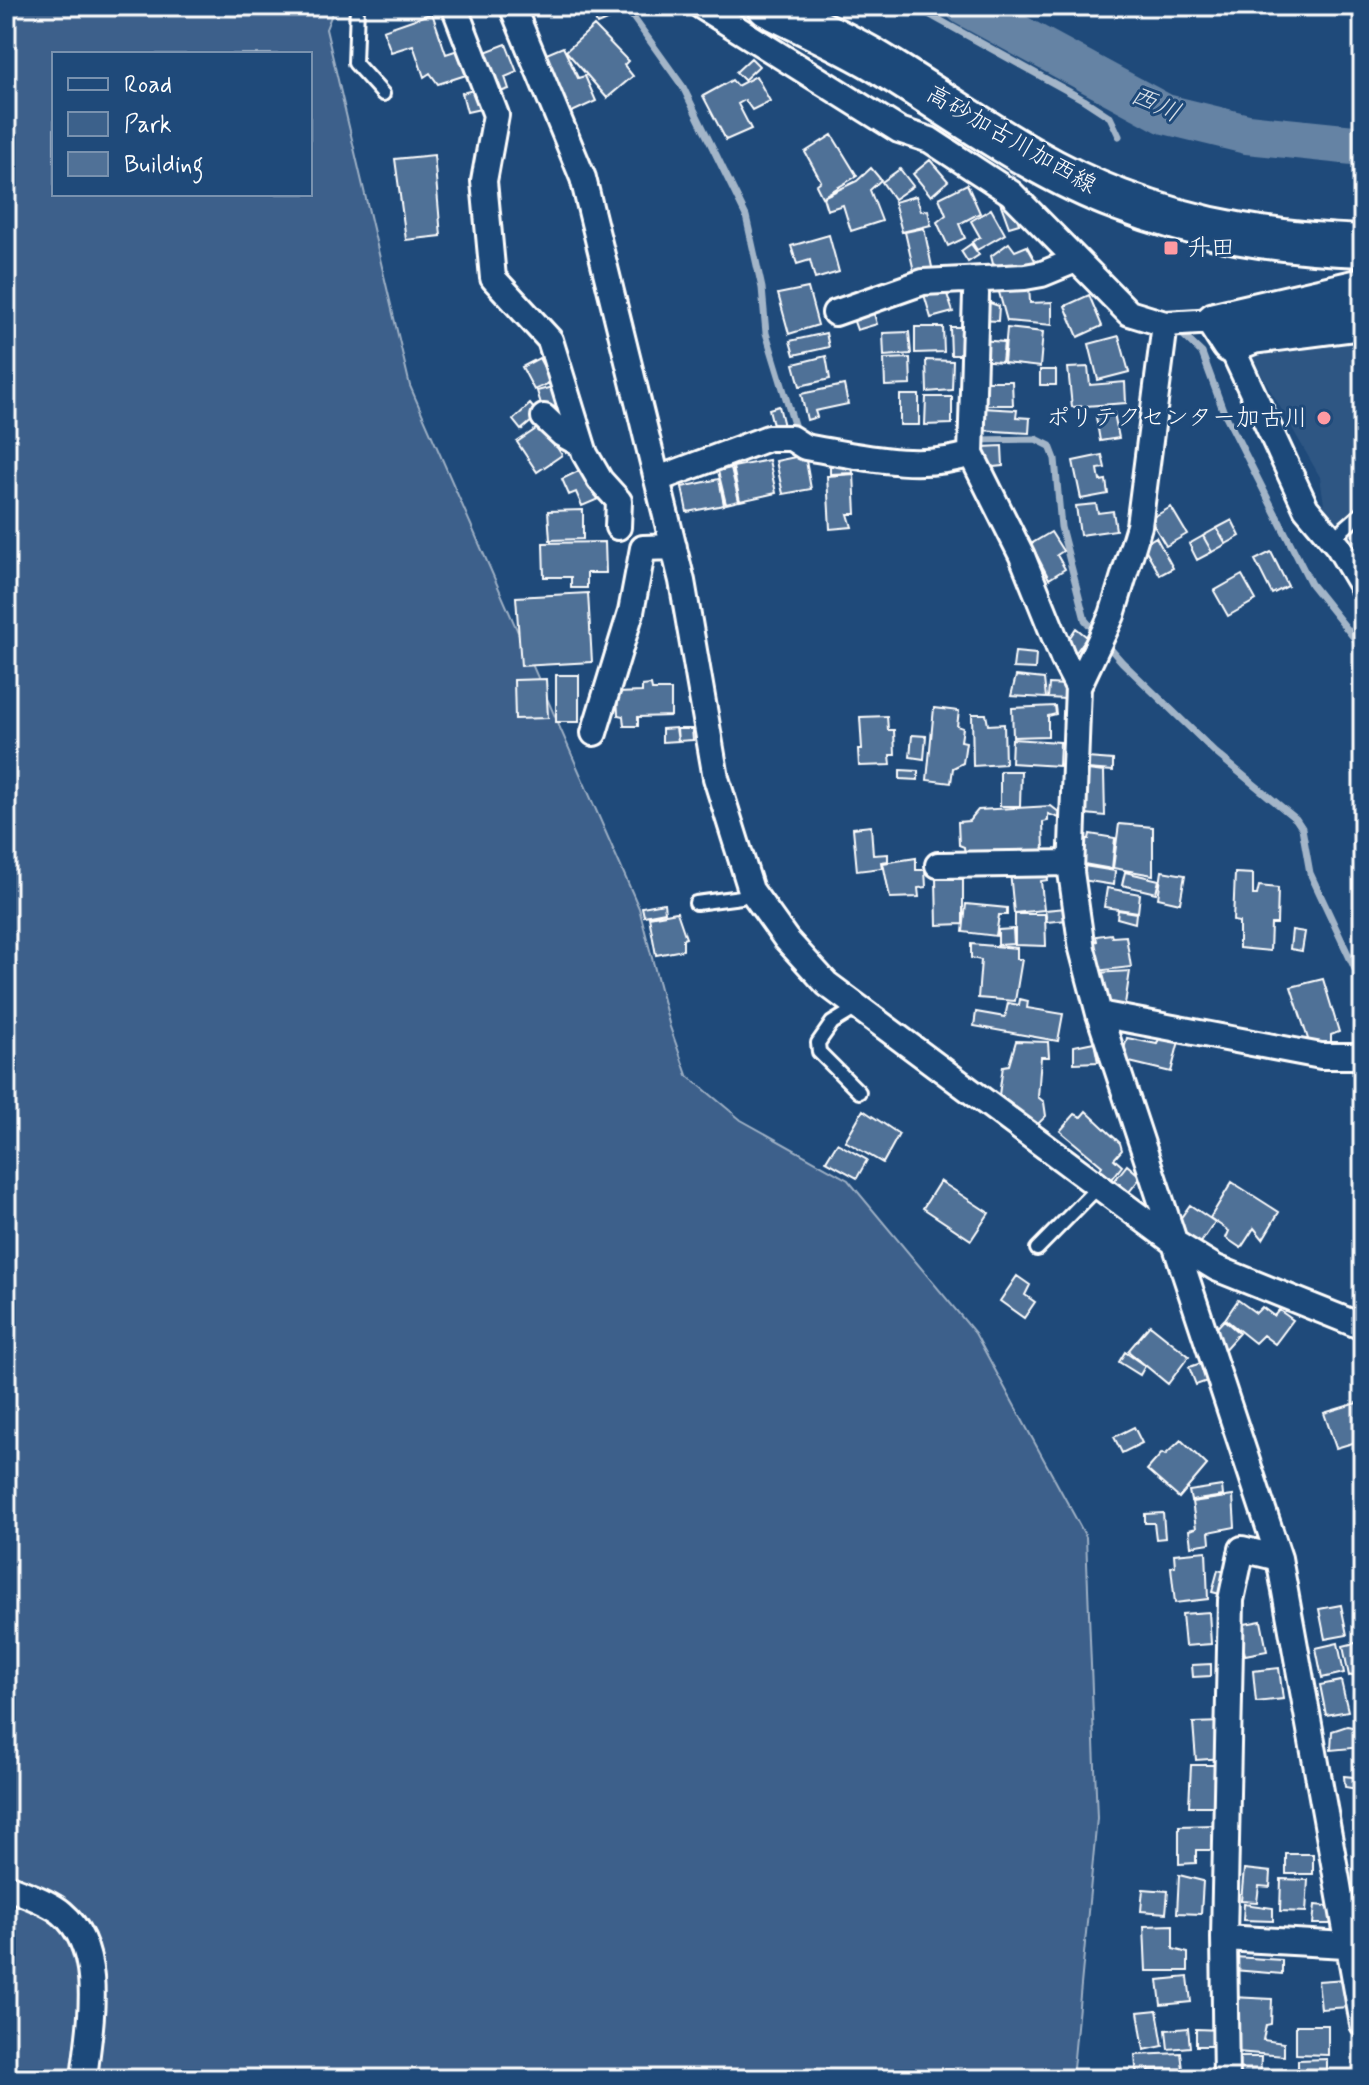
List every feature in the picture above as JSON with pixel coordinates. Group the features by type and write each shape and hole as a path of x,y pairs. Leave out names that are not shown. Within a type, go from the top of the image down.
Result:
{"main road":[{"name":"高砂加古川加西線","path":"768,6 869,57 1037,160 1117,200 1183,221 1284,243 1363,246"},
{"path":"1222,332 1363,287"},
{"path":"1222,332 1253,335 1363,321"}],"street":[{"path":"454,6 496,115 484,181 493,278 550,340 582,445 600,480 619,501 618,527"},
{"path":"512,6 583,178 674,547 716,778 751,890 786,939 827,984 1175,1243 1216,1268 1363,1327"},
{"path":"701,6 899,130 930,140 1011,193 1129,313 1165,324 1222,332 1306,508 1332,539 1363,588"},
{"path":"835,313 923,282 1033,276 1076,260"},
{"path":"976,294 971,454 1022,556 1078,687"},
{"path":"1165,324 1139,526 1109,623 1078,687 1071,863 1082,949 1099,1014 1279,1558 1357,1945 1363,2024"},
{"path":"544,417 562,434 582,445"},
{"path":"658,479 768,438 791,438 805,447 910,462 956,460 971,454"},
{"path":"594,733 631,612 643,548 674,547"},
{"path":"938,865 1071,863"},
{"path":"1099,1014 1321,1056 1362,1057"},
{"path":"1226,2079 1224,1938 1231,1600 1242,1549 1279,1558"},
{"path":"6,1886 62,1913 82,1940 91,1978 84,2079"},
{"path":"1224,1938 1357,1945"}],"lane":[{"path":"357,6 354,19 355,63 383,94"},
{"path":"1332,539 1363,512"},
{"path":"696,903 741,897 751,890"},
{"path":"858,1007 832,1023 818,1043 819,1052 859,1092"},
{"path":"1037,1249 1099,1186"}],"shaded area":[{"name":"ポリテクセンター加古川","path":"1363,330 1363,571 1325,510 1320,477 1252,358 1259,346"}],"green space":[{"path":"6,6 335,6 326,29 410,386 639,908 670,1027 687,1075 741,1120 848,1180 975,1333 1086,1537 1097,1818 1072,2079 6,2079"}],"building":[{"path":"614,6 619,15 597,24 591,9"},
{"path":"432,13 446,54 461,49 469,74 438,84 430,73 424,77 413,45 391,52 383,30"},
{"path":"594,26 628,61 624,65 633,76 607,98 566,51"},
{"path":"506,44 517,72 505,77 509,89 500,92 485,52"},
{"path":"563,47 578,78 585,76 596,101 570,113 544,55"},
{"path":"751,58 759,66 744,80 736,72"},
{"path":"756,76 770,101 752,110 745,100 738,104 751,129 726,140 703,96 732,80 737,86"},
{"path":"481,88 485,108 467,112 462,93"},
{"path":"832,135 857,176 822,197 816,185 821,181 805,152"},
{"path":"434,155 441,236 406,240 395,159"},
{"path":"930,160 948,181 931,196 913,174"},
{"path":"871,168 881,180 870,190 882,221 851,231 843,205 827,210 823,197 857,181"},
{"path":"900,169 913,186 894,199 882,182"},
{"path":"967,184 980,213 959,224 965,238 948,246 937,222 946,215 939,198"},
{"path":"916,196 921,211 928,210 931,225 902,232 894,202"},
{"path":"1008,199 1012,202 1019,224 1009,227 1000,202"},
{"path":"991,209 1005,234 977,250 972,242 980,237 971,221"},
{"path":"924,228 934,277 916,280 905,232"},
{"path":"829,235 839,272 815,279 810,260 797,264 791,246"},
{"path":"1009,243 1015,251 1027,246 1041,271 996,276 991,256"},
{"path":"971,244 979,255 968,262 961,251"},
{"path":"1029,284 1030,303 1052,302 1052,325 1007,321 997,285"},
{"path":"944,285 953,312 931,318 923,291"},
{"path":"980,285 989,286 990,303 999,306 998,321 979,320"},
{"path":"808,288 818,325 789,334 778,294"},
{"path":"1089,295 1102,326 1078,337 1065,306"},
{"path":"872,307 877,324 857,330 851,313"},
{"path":"915,327 943,327 944,352 915,353"},
{"path":"950,327 971,327 972,355 951,355"},
{"path":"1007,328 1043,332 1040,367 1004,363"},
{"path":"909,332 911,354 884,356 883,333"},
{"path":"826,333 829,347 794,355 790,341"},
{"path":"1119,336 1129,372 1098,380 1089,344"},
{"path":"980,340 1004,342 1002,362 978,360"},
{"path":"826,356 830,379 800,386 794,364"},
{"path":"539,358 552,382 534,390 522,367"},
{"path":"910,358 911,385 885,386 884,359"},
{"path":"926,360 953,361 952,390 927,392"},
{"path":"1088,367 1090,385 1125,382 1126,403 1072,407 1068,368"},
{"path":"1040,370 1056,370 1056,385 1040,385"},
{"path":"985,381 1012,381 1013,405 985,405"},
{"path":"560,385 566,403 547,409 546,404 541,404 537,391"},
{"path":"844,385 848,404 815,411 817,417 807,420 801,394"},
{"path":"900,395 919,395 919,425 900,425"},
{"path":"926,397 952,397 952,424 925,425"},
{"path":"530,404 539,415 521,430 513,420"},
{"path":"779,406 784,426 774,429 769,409"},
{"path":"982,408 1017,410 1016,417 1030,418 1029,433 980,430"},
{"path":"1114,413 1119,438 1100,441 1096,417"},
{"path":"542,425 562,455 537,472 517,442"},
{"path":"1002,446 1003,466 983,468 982,447"},
{"path":"805,455 811,489 783,494 776,461"},
{"path":"1102,455 1105,468 1098,469 1100,481 1106,480 1108,494 1081,499 1073,461"},
{"path":"769,460 776,493 740,501 733,467"},
{"path":"852,463 853,473 830,474 830,464"},
{"path":"589,466 603,497 582,506 576,492 569,495 562,479"},
{"path":"731,468 739,501 726,504 718,471"},
{"path":"854,474 856,514 848,514 852,527 830,529 827,476"},
{"path":"719,479 724,505 687,512 682,487"},
{"path":"1096,504 1098,513 1113,511 1116,530 1080,535 1076,506"},
{"path":"1171,507 1187,534 1166,546 1150,519"},
{"path":"583,510 583,539 550,540 548,511"},
{"path":"1232,520 1240,536 1226,544 1217,528"},
{"path":"1217,528 1226,544 1212,552 1203,536"},
{"path":"1051,532 1063,551 1057,555 1065,569 1049,579 1031,544"},
{"path":"1203,536 1212,552 1197,560 1189,544"},
{"path":"1156,537 1173,568 1160,575 1143,545"},
{"path":"605,542 606,573 587,573 587,588 571,588 571,577 544,577 543,543"},
{"path":"1271,552 1288,586 1272,594 1255,560"},
{"path":"1242,575 1256,600 1228,616 1214,591"},
{"path":"588,593 592,662 521,666 516,597"},
{"path":"1076,628 1087,637 1074,655 1063,648"},
{"path":"1015,652 1036,654 1035,669 1013,668"},
{"path":"556,675 579,675 579,722 556,722"},
{"path":"1016,676 1044,679 1046,698 1011,696"},
{"path":"546,679 548,718 515,719 514,680"},
{"path":"1049,684 1066,685 1065,699 1048,698"},
{"path":"651,685 652,690 671,690 671,716 638,717 638,726 624,726 623,716 618,715 617,693 642,692 642,686"},
{"path":"1055,706 1056,714 1048,716 1048,736 1013,737 1012,708"},
{"path":"934,708 959,711 957,726 963,728 961,741 966,742 963,763 953,768 951,783 927,780"},
{"path":"972,714 986,714 988,725 1004,724 1005,764 973,766"},
{"path":"887,716 888,730 894,730 895,755 890,755 891,765 859,766 858,749 862,749 860,717"},
{"path":"676,728 678,741 662,742 662,729"},
{"path":"677,729 692,729 693,740 678,741"},
{"path":"912,735 926,736 924,759 910,757"},
{"path":"1012,739 1060,742 1059,766 1011,763"},
{"path":"1087,758 1113,760 1113,771 1087,769"},
{"path":"1079,769 1104,772 1105,816 1076,813"},
{"path":"900,770 918,771 918,780 900,779"},
{"path":"1000,771 1021,771 1020,806 1000,806"},
{"path":"1051,806 1060,813 1059,818 1048,814 1048,821 1043,822 1044,851 1037,851 1036,861 966,862 964,847 959,845 958,822 969,821 978,810"},
{"path":"1119,824 1153,827 1153,875 1113,868"},
{"path":"871,826 873,855 888,854 888,861 881,862 882,868 857,871 853,828"},
{"path":"1090,834 1115,838 1112,869 1078,863 1081,839 1089,839"},
{"path":"916,858 916,870 925,870 926,887 918,888 919,897 890,898 883,863"},
{"path":"1084,866 1115,871 1114,885 1082,880"},
{"path":"1047,868 1048,880 1041,881 1044,910 1014,913 1010,872"},
{"path":"1162,871 1185,875 1180,903 1158,898"},
{"path":"1125,872 1159,880 1156,893 1122,885"},
{"path":"1235,873 1253,874 1253,895 1257,895 1259,886 1278,888 1277,924 1271,924 1270,951 1239,948 1239,922 1233,921"},
{"path":"936,879 963,879 963,924 937,925"},
{"path":"1107,888 1140,894 1138,912 1104,907"},
{"path":"664,903 665,912 644,916 642,907"},
{"path":"966,904 1007,908 1007,915 999,915 996,936 963,932"},
{"path":"1066,908 1067,920 1047,922 1045,910"},
{"path":"1118,910 1136,913 1135,923 1117,918"},
{"path":"677,912 686,938 683,939 683,950 656,955 649,917"},
{"path":"1015,914 1045,914 1046,946 1015,945"},
{"path":"1013,929 1014,944 998,945 998,930"},
{"path":"1292,930 1305,932 1302,951 1290,949"},
{"path":"1111,934 1112,937 1126,936 1131,967 1096,971 1089,943 1097,941 1096,936"},
{"path":"971,944 1017,948 1017,959 1022,959 1015,1001 978,998 981,960 971,958"},
{"path":"1130,971 1124,1011 1104,1007 1095,973"},
{"path":"1323,979 1339,1032 1331,1035 1331,1043 1314,1047 1309,1042 1291,987"},
{"path":"1020,999 1028,1001 1027,1008 1063,1014 1058,1041 974,1026 976,1012 1005,1017 1008,1003 1019,1005"},
{"path":"1160,1036 1179,1041 1171,1072 1121,1060 1127,1038 1157,1044"},
{"path":"1016,1041 1048,1042 1049,1057 1041,1057 1038,1097 1044,1102 1046,1116 1037,1125 999,1095 1003,1066 1009,1065"},
{"path":"1094,1042 1098,1062 1074,1063 1074,1046"},
{"path":"863,1110 899,1134 883,1163 845,1141"},
{"path":"1086,1111 1120,1143 1122,1150 1114,1159 1122,1166 1112,1179 1100,1169 1102,1166 1060,1131 1075,1114 1081,1117"},
{"path":"837,1143 867,1160 857,1178 826,1161"},
{"path":"1127,1165 1141,1177 1129,1192 1115,1180"},
{"path":"940,1181 989,1213 971,1240 923,1208"},
{"path":"1232,1182 1279,1212 1263,1239 1254,1228 1241,1248 1226,1238 1229,1231 1210,1218"},
{"path":"1190,1205 1215,1222 1200,1244 1175,1226"},
{"path":"1017,1276 1030,1285 1025,1295 1035,1302 1024,1318 1000,1301"},
{"path":"1238,1300 1256,1313 1262,1307 1274,1316 1279,1310 1293,1320 1275,1344 1263,1335 1255,1343 1225,1319"},
{"path":"1224,1320 1239,1333 1222,1352 1211,1334"},
{"path":"1150,1325 1189,1356 1168,1384 1128,1351"},
{"path":"1125,1352 1145,1366 1140,1375 1119,1362"},
{"path":"1204,1362 1210,1380 1196,1385 1189,1367"},
{"path":"1363,1401 1363,1440 1336,1448 1324,1413"},
{"path":"1134,1427 1142,1443 1122,1453 1114,1437"},
{"path":"1181,1440 1207,1465 1179,1498 1147,1470 1162,1453 1165,1455"},
{"path":"1222,1486 1223,1496 1191,1501 1189,1491"},
{"path":"1233,1496 1235,1527 1209,1532 1210,1543 1191,1546 1189,1530 1196,1528 1192,1502"},
{"path":"1163,1513 1165,1538 1156,1539 1154,1523 1145,1523 1145,1514"},
{"path":"1206,1551 1208,1599 1175,1603 1171,1567 1175,1566 1174,1554"},
{"path":"1218,1570 1233,1574 1228,1596 1212,1592"},
{"path":"1341,1605 1347,1635 1325,1639 1319,1609"},
{"path":"1209,1612 1211,1644 1185,1646 1182,1614"},
{"path":"1261,1621 1267,1651 1245,1655 1239,1625"},
{"path":"1363,1641 1363,1673 1349,1676 1343,1646"},
{"path":"1338,1643 1344,1673 1322,1678 1316,1648"},
{"path":"1211,1664 1211,1676 1193,1677 1192,1665"},
{"path":"1279,1668 1283,1699 1256,1702 1253,1671"},
{"path":"1341,1681 1348,1711 1326,1715 1320,1685"},
{"path":"1222,1722 1224,1758 1196,1760 1193,1723"},
{"path":"1347,1726 1363,1729 1363,1772 1362,1747 1331,1750 1332,1731"},
{"path":"1191,1765 1219,1765 1221,1806 1189,1806"},
{"path":"1344,1776 1363,1778 1363,1790 1345,1787"},
{"path":"1358,1809 1363,1810 1363,1841 1357,1841"},
{"path":"1214,1825 1214,1850 1196,1850 1196,1863 1179,1864 1179,1826"},
{"path":"1286,1854 1313,1854 1313,1874 1286,1874"},
{"path":"1244,1869 1271,1872 1270,1887 1259,1886 1257,1902 1241,1901"},
{"path":"1179,1875 1203,1881 1201,1914 1177,1913"},
{"path":"1281,1879 1308,1880 1306,1912 1280,1911"},
{"path":"1143,1889 1168,1891 1166,1913 1141,1911"},
{"path":"1244,1904 1273,1908 1273,1921 1243,1920"},
{"path":"1315,1905 1340,1907 1339,1924 1313,1924"},
{"path":"1173,1925 1173,1949 1188,1953 1188,1971 1146,1971 1144,1926"},
{"path":"1234,1957 1282,1960 1282,1974 1234,1970"},
{"path":"1188,1977 1191,2002 1161,2005 1158,1980"},
{"path":"1346,1979 1348,2007 1321,2009 1318,1981"},
{"path":"1232,1997 1272,1999 1271,2024 1266,2025 1263,2040 1284,2043 1284,2056 1237,2052"},
{"path":"1157,2010 1163,2046 1144,2050 1138,2012"},
{"path":"1296,2025 1328,2025 1328,2055 1296,2054"},
{"path":"1188,2028 1190,2047 1168,2049 1166,2030"},
{"path":"1196,2029 1220,2030 1219,2046 1196,2046"},
{"path":"1181,2053 1183,2069 1149,2070 1150,2079 1137,2079 1135,2055"},
{"path":"1237,2057 1261,2057 1260,2079 1238,2079"},
{"path":"1327,2059 1327,2079 1298,2079 1298,2060"}],"waterway":[{"path":"625,6 683,87 746,216 762,288 766,333 796,431"},
{"path":"914,6 1084,100 1110,117 1119,136"},
{"name":"西川","path":"965,6 1165,114 1247,134 1363,146"},
{"path":"1182,334 1202,353 1223,410 1311,584 1363,649"},
{"path":"975,440 1036,439 1050,446 1055,459 1061,527 1085,620 1122,662 1216,753 1296,819 1302,828 1310,873 1363,986"}],"place":[{"name":"升田","path":"1171,248"},
{"name":"ポリテクセンター加古川","path":"1324,418"}]}
